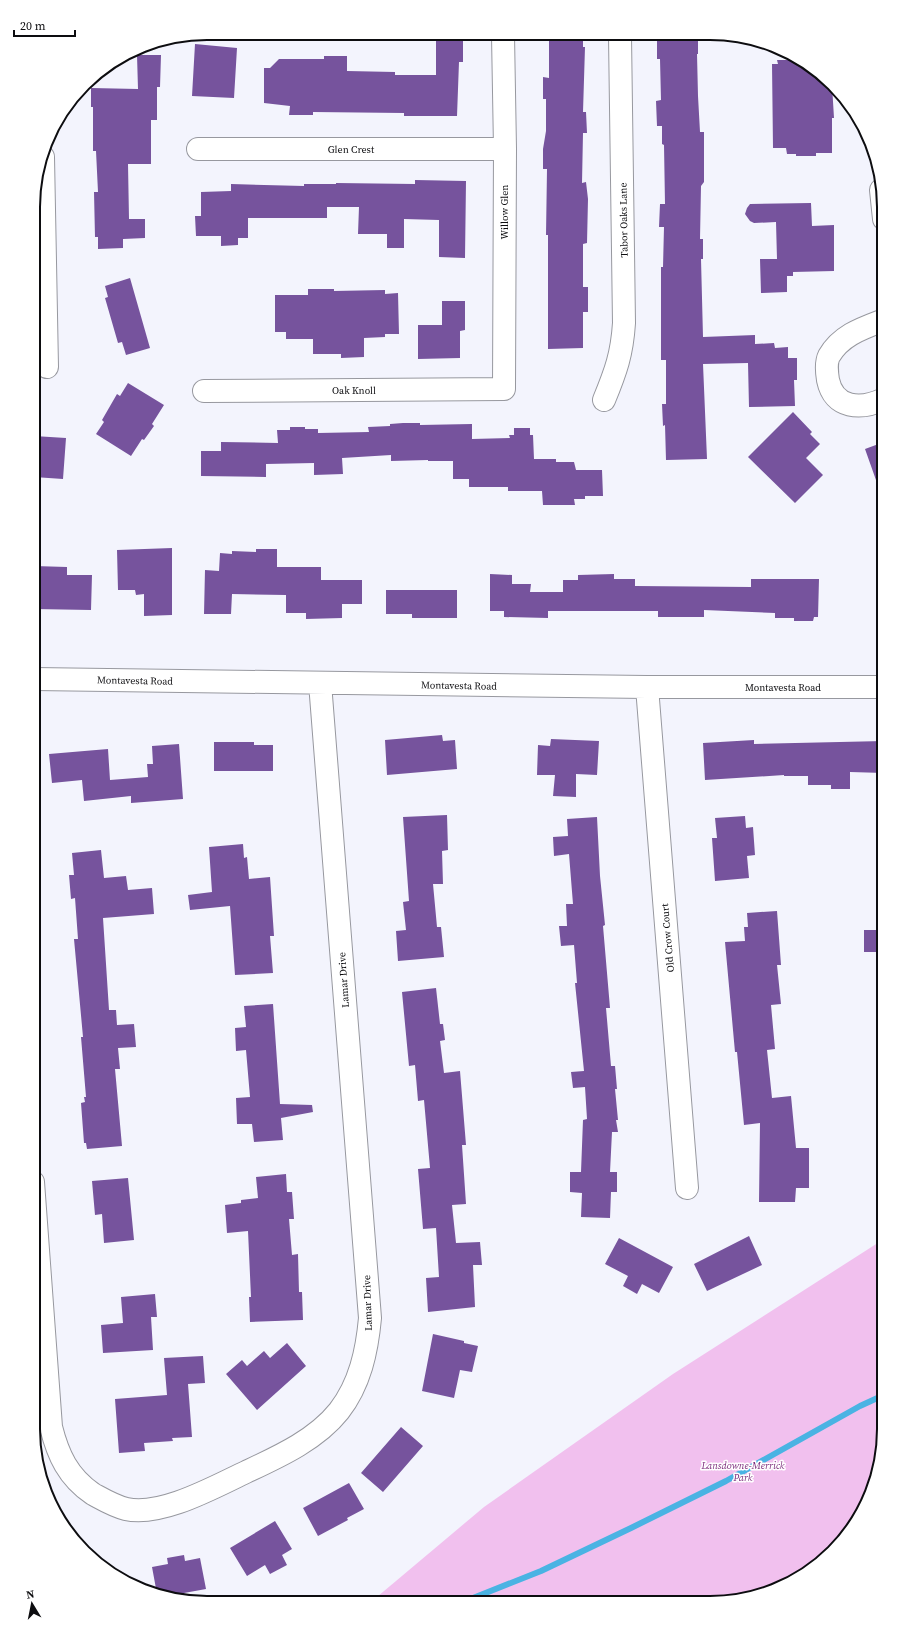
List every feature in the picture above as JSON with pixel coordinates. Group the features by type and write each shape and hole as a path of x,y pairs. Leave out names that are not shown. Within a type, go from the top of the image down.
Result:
{"street":[{"name":"Willow Glen","path":"503,40 505,149 504,389"},
{"name":"Tabor Oaks Lane","path":"604,400 618,364 623,345 624,323 620,40"},
{"name":"Glen Crest","path":"198,149 505,149"},
{"path":"43,174 47,367"},
{"path":"877,323 857,330 838,345 828,358 827,375 833,394 842,402 847,404 869,404 877,401"},
{"name":"Oak Knoll","path":"204,391 504,389"},
{"name":"Montavesta Road","path":"40,679 646,687 877,687"},
{"name":"Lamar Drive","path":"40,1277 51,1426 56,1446 62,1461 72,1475 86,1490 114,1506 127,1510 143,1510 181,1502 274,1459 303,1442 322,1428 338,1412 352,1392 362,1366 368,1341 370,1318 320,683"},
{"name":"Old Crow Court","path":"646,687 687,1188"}],"green space":[{"name":"Lansdowne-Merrick Park","path":"877,1243 877,1440 874,1461 860,1503 849,1522 828,1547 803,1568 784,1579 763,1587 742,1593 721,1596 378,1596 484,1507 673,1374"}],"building":[{"path":"436,40 463,40 463,62 459,62 457,116 404,116 404,113 313,112 313,115 289,115 290,106 264,103 264,68 270,68 279,59 324,59 324,56 347,56 347,71 395,72 395,75 436,75"},
{"path":"549,40 583,40 583,47 585,47 583,112 586,112 587,133 583,133 582,183 586,182 588,199 587,243 583,244 583,287 588,287 588,312 583,312 583,348 548,349 548,235 546,235 547,169 543,169 543,149 546,131 546,99 543,99 543,77 549,78"},
{"path":"657,40 698,40 697,54 700,132 704,132 704,182 701,186 700,239 703,239 703,259 701,259 703,337 755,335 755,344 774,343 775,348 788,347 788,358 797,358 797,380 794,380 795,406 749,407 748,363 703,364 707,459 666,460 665,425 663,426 662,404 666,404 666,360 661,360 661,267 663,267 664,227 659,227 660,204 665,204 664,145 662,144 662,126 657,126 656,101 661,100 660,59 657,59"},
{"path":"195,44 237,48 234,98 192,96"},
{"path":"137,55 161,55 160,87 157,87 157,120 151,120 151,164 128,164 129,219 145,219 145,238 123,239 123,248 98,249 98,237 95,237 94,192 98,192 96,151 93,151 93,107 91,107 91,88 138,89"},
{"path":"777,60 789,60 812,75 833,94 834,118 832,118 832,153 816,153 816,156 796,156 796,154 787,154 786,148 773,148 772,64 778,64"},
{"path":"415,180 466,181 465,258 439,257 439,220 404,219 404,248 387,248 387,234 358,234 359,207 327,207 327,218 248,218 248,238 238,238 238,245 221,246 221,236 196,236 195,216 201,216 201,192 231,191 231,184 304,186 304,184 336,183 415,184"},
{"path":"811,203 812,226 834,225 834,271 793,272 793,276 787,276 787,292 761,293 760,259 777,259 776,222 754,223 750,221 745,214 747,208 750,204"},
{"path":"130,278 150,348 126,355 122,342 118,343 105,298 108,297 105,286"},
{"path":"308,289 334,289 334,291 385,290 385,294 398,293 399,334 385,334 385,337 364,338 364,357 341,358 341,354 313,354 313,339 286,339 286,332 275,332 275,295 308,295"},
{"path":"442,301 465,301 465,330 460,331 460,358 418,359 418,325 442,325"},
{"path":"128,383 164,405 152,424 154,426 144,440 142,439 131,456 96,434 104,422 102,420 117,394 120,396"},
{"path":"793,412 812,432 810,434 820,444 806,458 823,475 795,503 748,457"},
{"path":"420,423 420,425 472,424 472,439 510,438 509,435 514,435 514,428 530,428 530,435 533,435 534,459 556,459 556,462 574,462 576,470 602,470 603,496 585,496 585,499 574,499 575,505 543,505 542,491 508,491 508,487 469,487 469,479 453,479 453,461 391,461 391,455 342,458 343,474 314,475 314,463 266,464 266,477 201,476 201,451 221,451 221,442 278,443 277,430 290,430 290,427 318,429 318,433 369,432 368,427 390,426 390,424"},
{"path":"40,436 66,438 63,479 40,477"},
{"path":"877,445 877,483 865,449"},
{"path":"172,548 172,615 144,616 144,594 136,595 135,590 118,590 117,550"},
{"path":"256,549 277,549 277,567 321,567 321,580 362,580 362,604 342,604 342,618 306,619 306,613 286,613 286,595 232,594 231,614 204,614 205,570 219,571 220,553 232,554 232,551 256,552"},
{"path":"40,566 67,567 67,575 92,575 91,610 40,609"},
{"path":"490,574 512,575 512,584 531,584 530,592 563,592 563,580 578,580 578,575 614,574 614,579 635,579 635,586 751,587 751,579 819,579 818,617 814,617 813,621 794,621 794,618 775,618 775,613 704,610 704,617 658,617 658,611 548,611 548,618 504,617 504,611 490,611"},
{"path":"386,590 457,590 457,618 412,618 412,614 386,614"},
{"path":"442,735 443,741 455,740 457,769 387,775 385,740"},
{"path":"551,739 599,741 597,775 576,774 576,797 553,796 555,775 537,775 538,745 550,746"},
{"path":"754,740 754,744 877,741 877,773 850,772 850,789 831,789 831,785 808,785 808,776 784,775 705,780 703,743"},
{"path":"214,742 254,742 254,745 273,745 273,771 214,771"},
{"path":"179,744 183,799 131,803 131,796 84,801 82,780 52,783 49,754 108,749 110,780 148,777 147,764 153,764 152,746"},
{"path":"447,815 448,850 442,851 443,884 433,884 437,927 441,927 444,957 398,961 396,931 406,930 403,902 409,901 403,817"},
{"path":"745,816 746,828 753,827 755,855 747,856 749,878 715,881 712,838 717,838 715,818"},
{"path":"597,817 600,876 605,925 603,926 610,1008 606,1008 611,1066 615,1066 617,1089 615,1089 618,1132 612,1132 610,1172 617,1172 617,1192 611,1192 610,1218 581,1217 582,1193 570,1192 570,1172 581,1172 583,1120 587,1119 585,1087 573,1088 571,1072 584,1071 575,983 577,983 574,945 561,946 559,926 567,926 566,904 573,904 569,854 554,856 553,837 568,836 567,819"},
{"path":"243,844 244,858 247,857 249,879 270,877 274,936 270,936 273,973 235,975 230,906 190,910 188,895 212,892 209,847"},
{"path":"101,850 104,878 126,876 128,890 152,888 154,914 103,918 109,1010 116,1010 117,1025 134,1024 136,1047 118,1048 120,1069 115,1069 122,1146 87,1149 86,1143 84,1143 81,1103 85,1102 84,1097 86,1097 81,1037 83,1037 74,939 78,939 75,898 71,899 69,875 74,875 72,853"},
{"path":"777,911 781,965 777,965 781,1004 771,1005 775,1049 767,1050 772,1098 791,1096 796,1148 809,1148 809,1188 796,1188 795,1202 759,1202 760,1123 744,1125 737,1052 735,1052 725,942 745,941 744,927 748,927 747,913"},
{"path":"864,930 877,930 877,952 864,952"},
{"path":"436,988 440,1024 443,1024 445,1040 440,1041 444,1073 460,1071 466,1145 462,1145 466,1204 452,1205 456,1243 480,1242 482,1265 473,1265 475,1307 428,1312 426,1278 439,1277 436,1228 423,1229 418,1169 430,1168 424,1100 418,1101 415,1065 409,1066 402,992"},
{"path":"273,1004 280,1104 312,1105 313,1112 281,1118 283,1140 254,1142 252,1124 237,1124 236,1098 250,1097 246,1050 236,1051 235,1028 246,1027 244,1006"},
{"path":"286,1174 287,1192 292,1192 294,1219 289,1219 292,1255 298,1254 299,1292 302,1292 303,1320 250,1322 249,1297 251,1297 248,1231 227,1233 225,1205 241,1203 241,1200 258,1198 256,1177"},
{"path":"128,1178 134,1240 104,1243 102,1214 95,1215 92,1181"},
{"path":"749,1236 762,1265 707,1291 694,1264"},
{"path":"619,1238 673,1267 659,1293 642,1284 637,1294 623,1286 628,1276 605,1264"},
{"path":"155,1294 157,1317 151,1317 153,1350 103,1353 101,1325 123,1323 121,1297"},
{"path":"433,1334 464,1341 464,1343 478,1346 472,1372 460,1370 454,1398 422,1391"},
{"path":"287,1343 306,1366 257,1410 226,1374 242,1360 247,1366 264,1351 270,1358"},
{"path":"203,1356 205,1383 188,1384 192,1437 172,1438 173,1441 144,1443 145,1451 119,1453 115,1399 167,1395 164,1358"},
{"path":"401,1427 423,1446 383,1492 361,1473"},
{"path":"349,1483 364,1509 347,1518 348,1520 318,1536 303,1508"},
{"path":"275,1521 292,1549 282,1555 287,1565 270,1574 265,1565 247,1576 230,1548"},
{"path":"184,1555 185,1561 200,1558 206,1589 184,1593 184,1595 156,1588 152,1567 168,1564 167,1558"}],"waterway":[{"path":"478,1596 541,1571 726,1481 860,1406 877,1398"}]}
